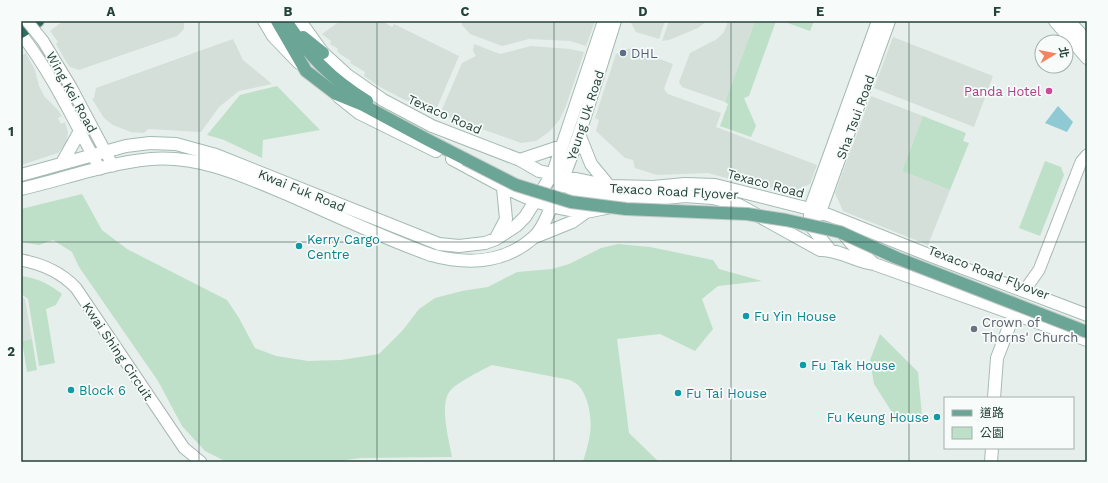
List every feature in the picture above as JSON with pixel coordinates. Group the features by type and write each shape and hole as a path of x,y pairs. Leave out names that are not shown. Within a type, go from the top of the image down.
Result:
{"highway":[{"path":"21,33 38,21"}],"main road":[{"path":"264,21 274,36 306,71 359,113 464,165 503,188 534,201 551,207 586,212 646,200 685,196 713,198 739,205 787,231 810,246 820,250 830,250 860,262 874,264 1087,340"},
{"name":"Yeung Uk Road","path":"553,173 604,21"},
{"name":"Yeung Uk Road","path":"551,207 563,181 615,21"},
{"name":"Sha Tsui Road","path":"820,212 878,21"},
{"name":"Sha Tsui Road","path":"820,212 889,21"},
{"path":"1055,21 1087,58"},
{"path":"1070,21 1087,40"},
{"path":"287,24 306,71"},
{"name":"Texaco Road","path":"287,24 323,53 347,75 383,100 438,128 520,160 538,171 553,173"},
{"name":"Texaco Road Flyover","path":"287,24 315,60 341,84 379,108 428,134 516,185 572,202 626,209 747,214 786,220 840,232 897,258 1087,332"},
{"name":"Texaco Road Flyover","path":"336,94 363,105 426,139 518,180 572,197 627,203 722,206 787,215 842,227 898,252 1087,325"},
{"path":"62,162 80,131"},
{"path":"579,134 591,164 609,186"},
{"name":"Kwai Fuk Road","path":"21,175 62,162 73,162 126,146 150,143 176,144 216,155 439,244 459,246 485,243 496,239 516,226 525,217 553,173"},
{"path":"520,160 562,146"},
{"name":"Kwai Fuk Road","path":"21,189 100,169 151,159 189,160 213,165 246,177 416,249 451,260 474,262 494,259 510,253 535,237 545,222 551,207"},
{"path":"553,173 563,181 591,193 646,200"},
{"name":"Texaco Road","path":"563,181 609,186 653,187 685,184 715,185 820,212 1087,315"},
{"path":"496,239 506,219 503,188"},
{"path":"535,237 572,222 586,212"},
{"path":"787,231 810,226 820,212 874,264"},
{"path":"810,226 830,250"},
{"path":"994,397 996,370 991,351 1011,312"},
{"path":"991,462 992,449"}],"street":[{"name":"Wing Kei Road","path":"27,21 43,41 113,166"},
{"name":"Wing Kei Road","path":"21,33 32,48 100,169"},
{"path":"1024,291 1039,270 1081,162 1087,154"},
{"name":"Kwai Shing Circuit","path":"21,260 44,266 57,272 76,288 184,448 200,462"}],"shaded area":[{"path":"63,21 184,21 184,29 177,36 79,70 70,67 67,63 56,44 58,42 50,31"},
{"path":"340,21 382,21 392,27 394,24 459,56 435,112 403,99 380,87 364,76 365,72 350,63 351,61 340,54 337,51 338,49 330,44 331,41 322,34"},
{"path":"462,21 595,21 586,46 570,41 529,39 502,46 470,34 462,25"},
{"path":"630,21 665,21 659,39 636,32"},
{"path":"669,21 707,21 698,28 669,40 662,41"},
{"path":"728,21 755,21 725,102 682,87 679,82 690,53 717,39 724,32"},
{"path":"893,37 993,76 974,127 874,88"},
{"path":"233,39 243,60 272,84 239,91 219,107 201,132 148,129 144,133 131,132 113,125 104,118 92,99 94,98 96,88"},
{"path":"474,44 500,54 531,46 570,49 584,52 566,106 560,119 550,131 536,141 521,143 440,114 462,63 476,56 473,51"},
{"path":"630,48 673,64 664,89 668,94 721,113 716,127 817,165 810,184 790,193 746,181 745,183 708,173 657,175 635,168 633,160 625,158 596,131 599,120 595,118 616,54"},
{"path":"26,53 35,70 39,86 45,97 62,116 58,118 61,124 65,122 68,132 66,144 58,153 21,165 21,56"},
{"path":"871,96 923,116 902,171 950,190 928,245 843,211 835,193"},
{"path":"21,296 25,299 32,339 21,341"}],"green space":[{"path":"755,21 776,21 749,96 744,98 756,126 751,137 720,126 728,104 725,102"},
{"path":"782,21 814,21 810,31"},
{"path":"277,86 320,130 263,140 262,158 224,140 207,135 240,95"},
{"path":"923,116 966,133 963,141 969,143 950,190 902,171"},
{"path":"1045,161 1061,167 1064,175 1040,236 1019,228"},
{"path":"82,194 102,230 127,249 227,300 239,318 255,348 276,356 308,361 341,360 379,354 403,330 419,309 435,298 462,291 488,287 517,272 552,269 569,264 601,248 618,244 650,247 713,260 719,269 762,281 718,286 702,299 713,329 695,351 660,334 617,339 629,433 659,462 583,462 591,425 587,401 579,386 570,380 492,365 458,384 450,391 447,397 445,413 452,457 361,458 331,462 227,462 205,451 182,426 158,381 79,267 72,252 53,240 39,245 21,242 21,209"},
{"path":"21,276 33,278 43,282 62,294 56,305 46,309 55,363 39,366 28,299 21,294"},
{"path":"880,334 918,372 922,416 895,417 874,384 870,360"},
{"path":"32,339 37,370 27,372 22,341"}],"water":[{"path":"1058,106 1073,122 1067,132 1045,123"}],"place":[{"name":"DHL","path":"623,53"},
{"name":"Panda Hotel","path":"1049,91"},
{"name":"Kerry Cargo Centre","path":"299,246"},
{"name":"Fu Yin House","path":"746,316"},
{"name":"Crown of Thorns' Church","path":"974,329"},
{"name":"Fu Tak House","path":"803,365"},
{"name":"Block 6","path":"71,390"},
{"name":"Fu Tai House","path":"678,393"},
{"name":"Fu Keung House","path":"937,417"}]}
